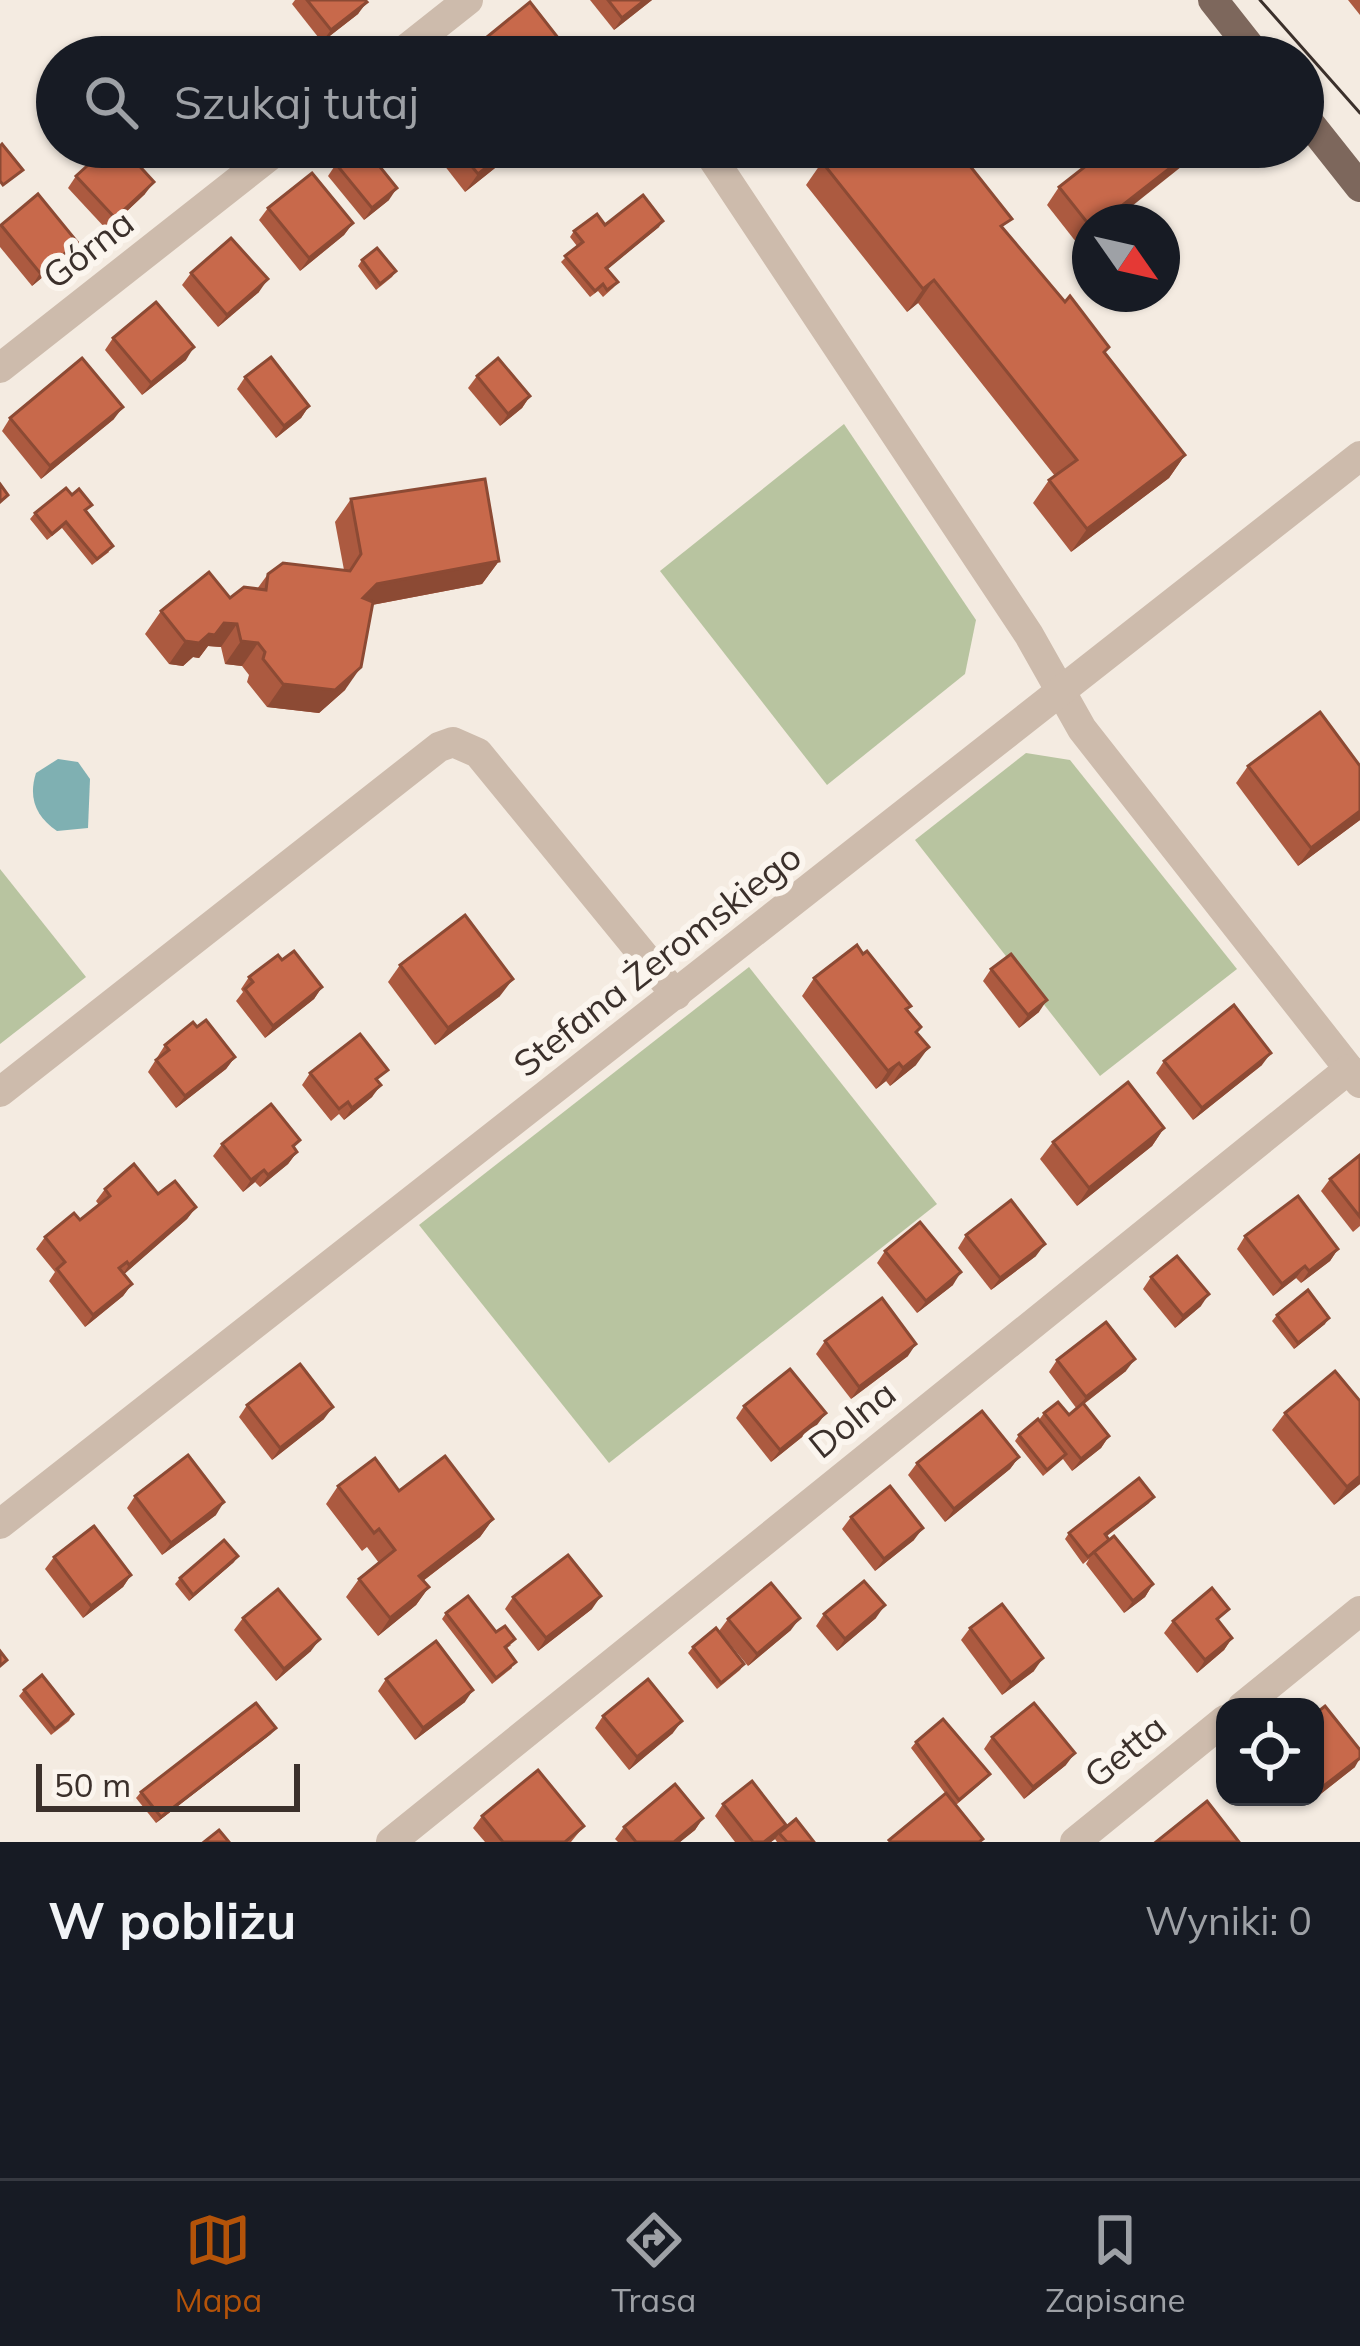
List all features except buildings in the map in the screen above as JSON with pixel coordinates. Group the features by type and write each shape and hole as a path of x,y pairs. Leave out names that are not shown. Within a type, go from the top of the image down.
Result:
{"main road":[{"path":"1213,0 1241,36"},
{"path":"1324,142 1360,187"}],"street":[{"path":"423,36 468,0"},
{"name":"Górna","path":"0,368 254,168"},
{"path":"719,168 909,449 1104,759 1354,1076"},
{"name":"Stefana Żeromskiego","path":"0,1524 1360,456"},
{"path":"0,1092 439,747 453,742 478,753 676,995"},
{"name":"Dolna","path":"391,1842 1354,1076"},
{"path":"1253,1698 1360,1611"},
{"name":"Getta","path":"1075,1842 1216,1727"}],"green space":[{"path":"844,424 976,620 965,674 827,785 660,571"},
{"path":"1026,753 1070,760 1237,969 1100,1076 915,840"},
{"path":"0,869 86,977 0,1044"},
{"path":"749,967 937,1204 609,1463 419,1225"}],"water":[{"path":"58,759 78,762 90,779 88,828 57,831 36,806 36,773"}],"tram line":[{"path":"1260,0 1292,36"},
{"path":"1324,72 1360,113"}]}
